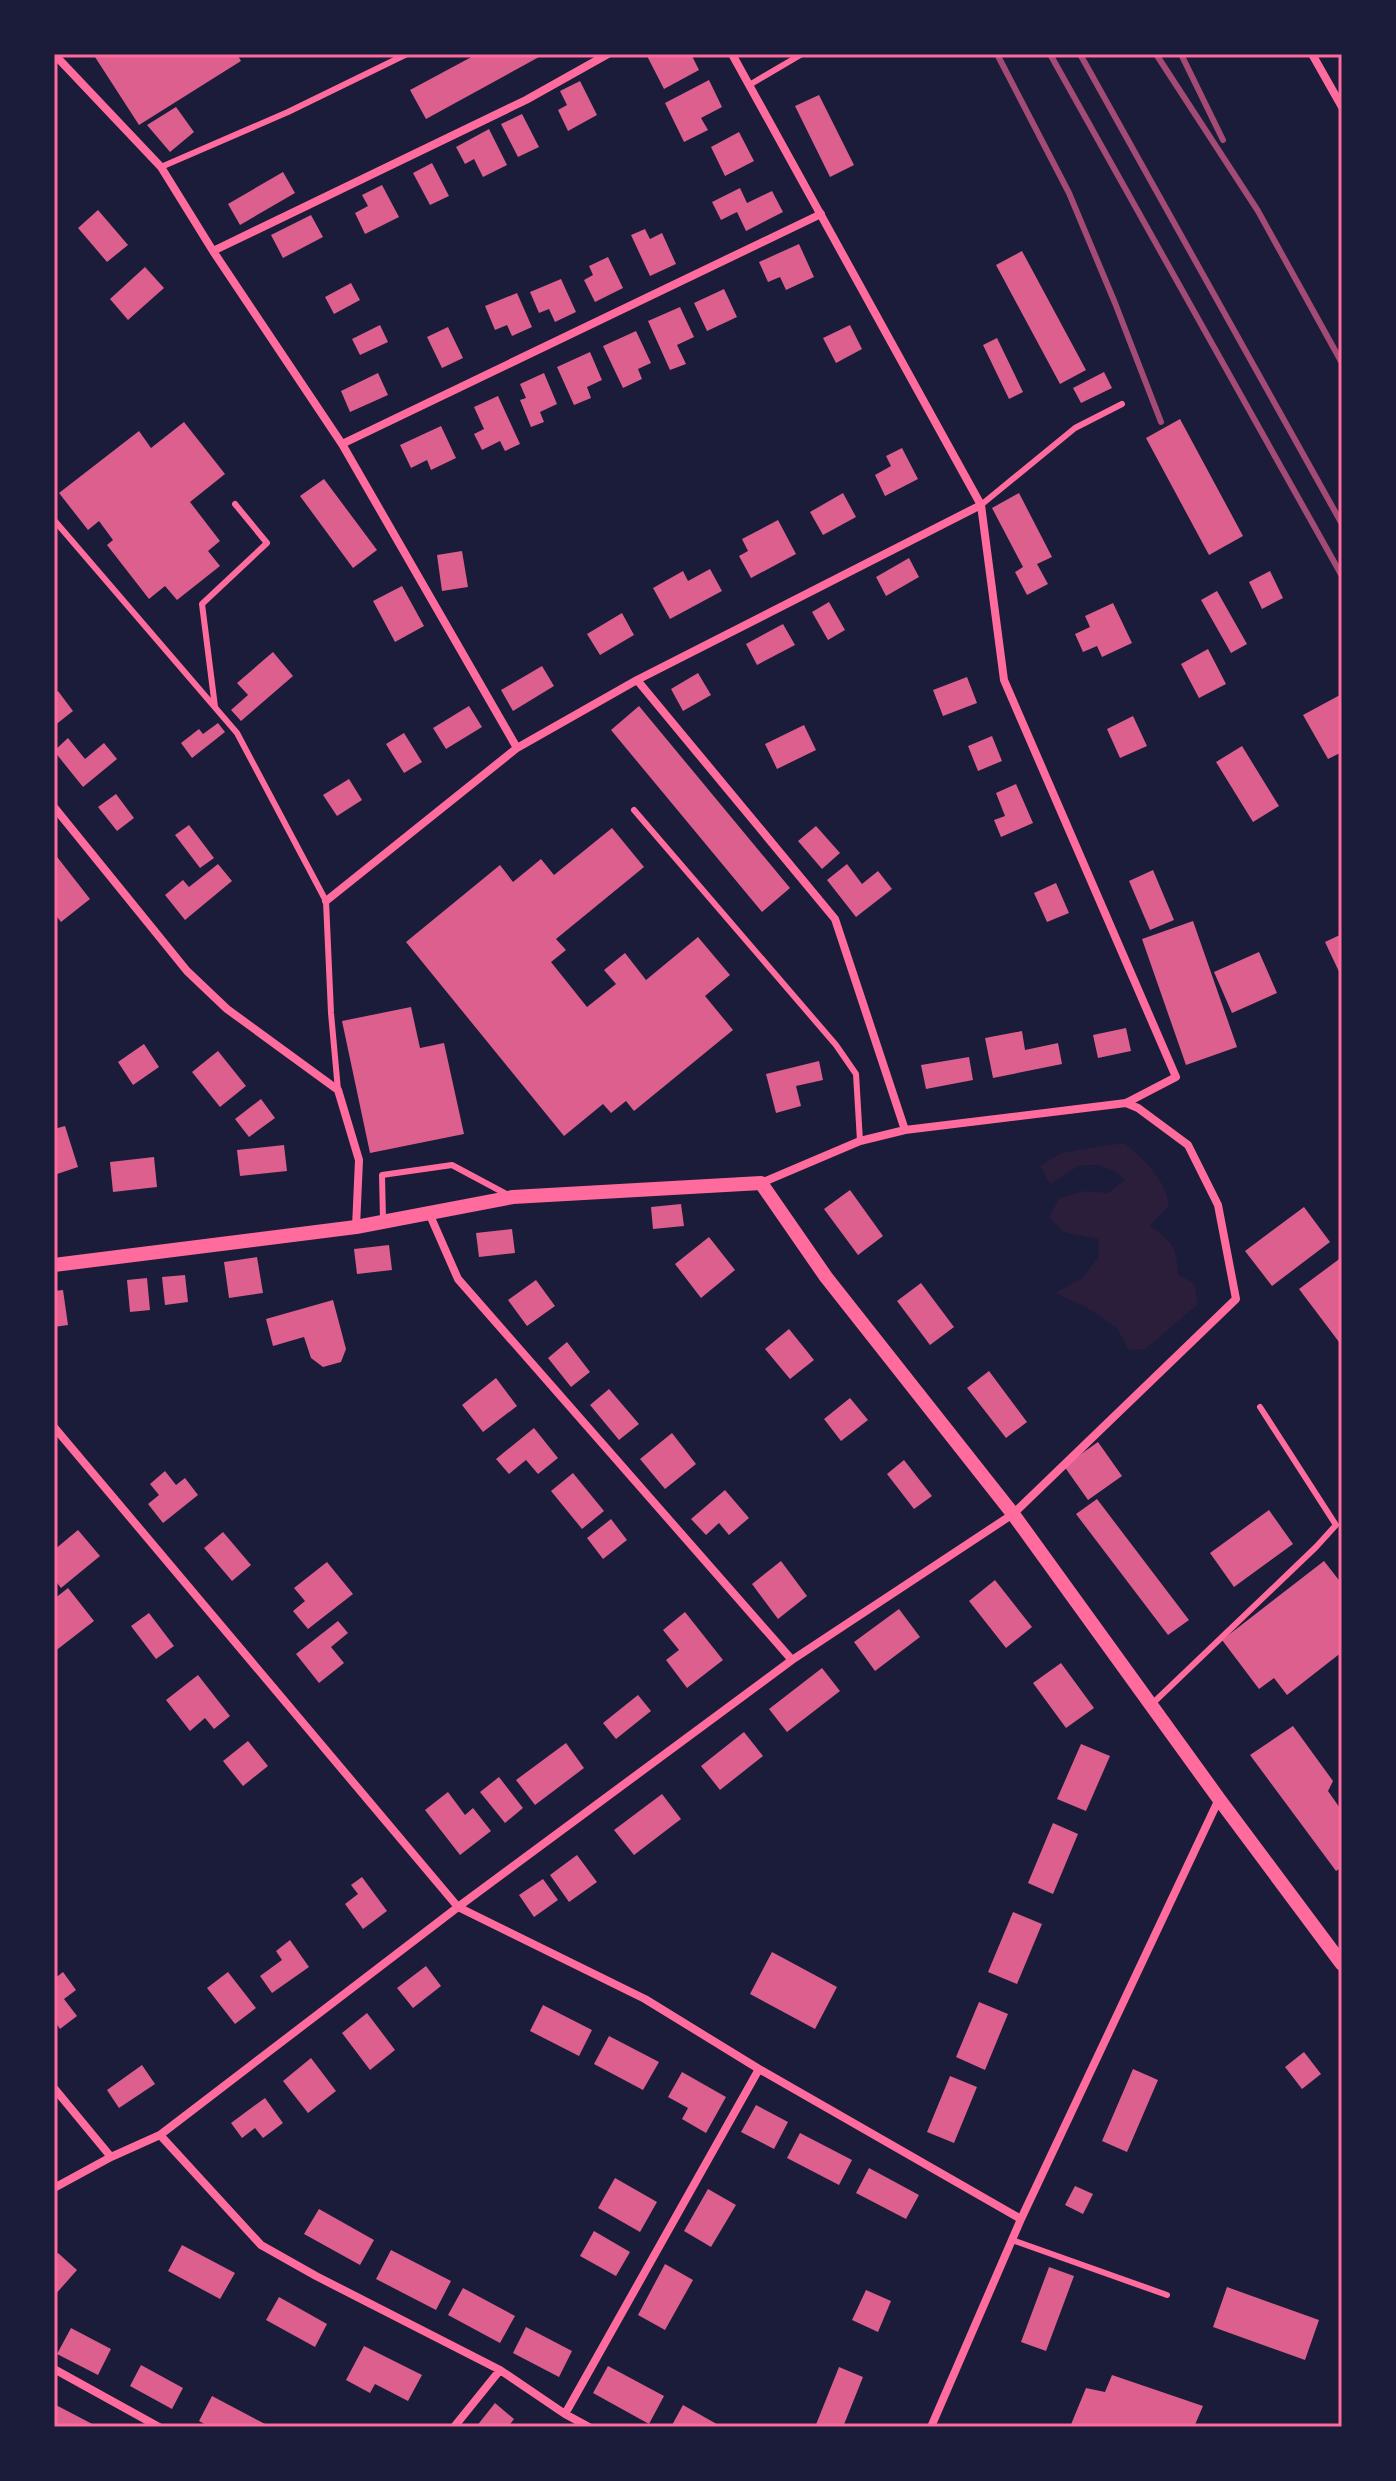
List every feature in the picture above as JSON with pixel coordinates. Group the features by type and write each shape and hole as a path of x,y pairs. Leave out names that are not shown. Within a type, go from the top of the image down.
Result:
{"street":[{"path":"54,54 161,167 213,251 342,444 517,748"},
{"path":"213,251 526,100 608,54"},
{"path":"54,1265 356,1227 513,1197 761,1183 860,1141 905,1130 1126,1103 1176,1077 1004,680 981,505 732,54"},
{"path":"1312,54 1342,107"},
{"path":"342,444 821,214"},
{"path":"326,901 517,748 637,680 981,505"},
{"path":"637,680 835,919 905,1130"},
{"path":"54,807 187,971 227,1009 338,1090 359,1160 356,1227"},
{"path":"54,2188 160,2135 458,1907 792,1660 1013,1514 1236,1299 1218,1205 1188,1145 1138,1108 1126,1103"},
{"path":"761,1183 826,1277 1013,1514 1219,1799 1341,1961"},
{"path":"429,1213 458,1279 792,1660"},
{"path":"54,1427 458,1907 645,1999 759,2069 1021,2219"},
{"path":"931,2427 1021,2219 1219,1799"},
{"path":"565,2414 759,2069"},
{"path":"54,2088 111,2157"},
{"path":"160,2135 261,2245 500,2370 589,2427"},
{"path":"54,2369 159,2427"},
{"path":"454,2427 500,2370"}],"lane":[{"path":"161,167 288,112 407,54"},
{"path":"751,84 802,54"},
{"path":"981,505 1075,428 1122,404"},
{"path":"215,707 202,604 267,543 235,504"},
{"path":"54,520 237,733 326,901 338,1090"},
{"path":"634,810 836,1045 856,1074 860,1141"},
{"path":"383,1222 382,1175 452,1165 513,1197"},
{"path":"1151,1705 1336,1525 1260,1407"},
{"path":"1012,2240 1167,2295"}],"shaded area":[{"path":"1124,1143 1146,1163 1163,1186 1169,1205 1150,1226 1172,1246 1178,1275 1194,1283 1198,1304 1145,1349 1129,1350 1117,1328 1086,1307 1055,1293 1082,1278 1099,1257 1098,1239 1064,1232 1049,1218 1059,1198 1085,1191 1108,1193 1125,1180 1105,1167 1086,1165 1073,1169 1050,1184 1040,1166 1061,1153"}],"building":[{"path":"99,54 237,54 241,61 139,125 95,57"},
{"path":"477,54 537,54 539,57 426,119 410,90"},
{"path":"646,54 691,54 699,70 664,89"},
{"path":"709,80 722,107 701,118 708,130 684,142 665,103"},
{"path":"580,81 597,115 568,131 558,110 567,105 560,91"},
{"path":"819,95 854,165 830,177 795,106"},
{"path":"176,107 194,132 170,152 147,125"},
{"path":"522,114 539,147 518,157 501,124"},
{"path":"489,129 507,165 483,177 474,159 465,164 456,147"},
{"path":"739,132 754,161 725,176 711,147"},
{"path":"432,163 449,196 430,205 413,173"},
{"path":"283,172 295,193 240,225 228,204"},
{"path":"382,185 399,217 365,234 355,213 368,206 362,195"},
{"path":"740,188 747,203 772,191 783,212 746,231 737,212 721,220 712,202"},
{"path":"98,210 128,245 107,262 78,228"},
{"path":"311,215 323,237 283,258 271,235"},
{"path":"645,229 650,239 662,233 676,264 650,276 631,235"},
{"path":"799,244 814,277 786,290 780,277 768,282 759,262"},
{"path":"1022,251 1086,370 1060,384 996,265"},
{"path":"608,257 623,288 595,302 584,280 593,275 589,266"},
{"path":"145,267 164,288 128,320 110,299"},
{"path":"561,279 576,312 555,322 549,309 539,313 530,292"},
{"path":"351,283 360,300 334,314 325,297"},
{"path":"724,289 737,317 707,331 694,303"},
{"path":"517,293 532,327 512,336 507,325 495,330 485,306"},
{"path":"680,307 694,337 677,345 686,364 670,370 648,321"},
{"path":"380,325 388,342 360,355 352,339"},
{"path":"850,325 862,349 836,363 823,338"},
{"path":"448,327 463,358 442,368 427,337"},
{"path":"636,331 651,363 638,369 642,379 623,388 603,346"},
{"path":"997,338 1023,392 1009,399 983,345"},
{"path":"590,352 602,380 587,387 591,398 574,405 557,367"},
{"path":"1104,372 1112,388 1081,403 1073,388"},
{"path":"378,373 388,395 350,412 341,391"},
{"path":"544,373 557,404 540,412 544,422 531,427 520,400 526,398 520,384"},
{"path":"498,396 520,444 505,451 500,441 482,450 474,434 484,429 474,407"},
{"path":"1180,419 1243,536 1209,555 1146,438"},
{"path":"184,422 225,474 190,502 220,541 208,551 220,566 177,600 165,586 149,599 107,545 113,540 99,521 88,530 59,493 139,431 151,448"},
{"path":"441,426 456,458 431,470 427,460 411,468 400,445"},
{"path":"902,448 918,479 885,496 875,475 891,466 886,456"},
{"path":"324,479 377,550 353,568 300,496"},
{"path":"843,493 856,517 823,535 810,512"},
{"path":"1019,493 1052,557 1037,564 1048,584 1027,595 1015,572 1023,567 992,508"},
{"path":"778,520 796,554 751,578 739,556 748,551 742,539"},
{"path":"462,551 468,587 442,591 437,555"},
{"path":"909,558 919,577 886,596 876,577"},
{"path":"710,569 722,591 670,619 653,588 683,571 688,581"},
{"path":"1270,571 1283,598 1262,609 1249,582"},
{"path":"402,586 424,626 395,642 373,601"},
{"path":"1217,591 1247,644 1231,653 1201,600"},
{"path":"829,602 845,630 828,640 812,612"},
{"path":"1113,603 1132,643 1102,657 1097,646 1083,652 1075,634 1090,627 1085,616"},
{"path":"622,613 634,635 600,655 587,634"},
{"path":"783,624 795,645 757,665 746,644"},
{"path":"1208,649 1226,684 1199,698 1181,664"},
{"path":"273,652 293,676 241,721 231,710 248,695 237,683"},
{"path":"542,666 554,686 513,711 501,690"},
{"path":"698,673 711,695 683,711 671,689"},
{"path":"967,677 977,703 943,716 933,690"},
{"path":"58,691 73,711 54,726 54,694"},
{"path":"1340,695 1342,752 1328,759 1303,715"},
{"path":"469,706 482,727 446,749 433,728"},
{"path":"639,706 790,888 762,912 611,730"},
{"path":"1133,716 1147,746 1120,758 1107,729"},
{"path":"218,723 225,732 192,758 181,743 199,729 203,734"},
{"path":"804,725 816,750 777,769 765,744"},
{"path":"404,733 422,762 404,773 386,744"},
{"path":"992,736 1002,761 978,771 968,746"},
{"path":"68,738 85,759 104,743 117,759 83,787 54,751"},
{"path":"1242,746 1279,806 1253,822 1216,762"},
{"path":"349,779 362,800 337,816 323,795"},
{"path":"1016,784 1033,823 1001,837 994,820 1005,816 996,793"},
{"path":"116,794 134,818 117,831 98,807"},
{"path":"189,825 214,858 200,868 175,835"},
{"path":"816,826 840,853 822,869 798,841"},
{"path":"612,828 644,867 556,939 566,950 551,962 587,1007 616,984 604,970 625,953 646,980 698,937 730,975 705,996 733,1030 634,1111 626,1101 611,1113 603,1104 564,1136 406,942 500,865 513,882 541,859 554,875"},
{"path":"54,853 90,899 61,922 54,913"},
{"path":"218,864 232,881 185,920 165,895 183,880 189,887"},
{"path":"847,864 862,884 878,871 892,889 856,917 827,880"},
{"path":"1153,870 1174,920 1150,930 1129,881"},
{"path":"1056,883 1069,913 1047,922 1034,893"},
{"path":"1193,921 1237,1047 1186,1065 1142,939"},
{"path":"1342,934 1342,978 1325,942"},
{"path":"1259,952 1277,993 1232,1013 1214,972"},
{"path":"411,1007 420,1048 444,1043 464,1134 370,1153 342,1021"},
{"path":"1126,1028 1131,1051 1098,1058 1093,1035"},
{"path":"1022,1031 1025,1050 1058,1043 1062,1064 993,1078 985,1038"},
{"path":"144,1044 159,1067 133,1085 118,1062"},
{"path":"218,1051 246,1086 220,1107 192,1072"},
{"path":"969,1057 973,1080 926,1089 921,1065"},
{"path":"819,1061 823,1080 796,1086 801,1106 776,1113 766,1074"},
{"path":"261,1099 275,1118 249,1137 235,1119"},
{"path":"65,1126 78,1167 54,1175 54,1129"},
{"path":"284,1145 287,1171 240,1176 237,1150"},
{"path":"154,1157 157,1187 113,1192 110,1162"},
{"path":"850,1190 883,1236 858,1255 824,1209"},
{"path":"681,1204 684,1226 653,1229 651,1207"},
{"path":"1304,1207 1330,1242 1272,1286 1245,1251"},
{"path":"512,1229 515,1253 479,1257 476,1233"},
{"path":"709,1237 735,1270 701,1298 675,1264"},
{"path":"389,1245 392,1270 357,1274 354,1249"},
{"path":"257,1257 263,1293 229,1298 224,1262"},
{"path":"1342,1257 1342,1346 1299,1289"},
{"path":"185,1275 188,1302 165,1305 162,1277"},
{"path":"147,1278 150,1310 130,1312 127,1280"},
{"path":"536,1280 555,1306 527,1326 508,1300"},
{"path":"921,1283 954,1327 930,1345 897,1301"},
{"path":"63,1290 68,1325 54,1327 54,1291"},
{"path":"333,1300 346,1349 341,1362 323,1367 311,1358 304,1337 273,1346 266,1319"},
{"path":"789,1329 814,1360 790,1379 765,1349"},
{"path":"567,1342 590,1372 571,1387 548,1358"},
{"path":"989,1371 1027,1422 1006,1438 967,1388"},
{"path":"496,1378 517,1406 483,1432 462,1405"},
{"path":"609,1389 639,1424 619,1440 590,1405"},
{"path":"850,1398 868,1420 841,1441 824,1419"},
{"path":"534,1428 558,1458 538,1474 526,1460 509,1474 496,1459"},
{"path":"672,1433 696,1464 665,1489 640,1459"},
{"path":"1098,1442 1122,1476 1088,1500 1064,1466"},
{"path":"904,1460 932,1496 914,1509 887,1474"},
{"path":"165,1471 176,1485 185,1478 198,1495 163,1523 148,1504 159,1495 150,1484"},
{"path":"573,1473 604,1511 582,1529 551,1491"},
{"path":"725,1490 749,1518 729,1535 719,1523 706,1535 691,1519"},
{"path":"1097,1499 1189,1620 1168,1635 1076,1514"},
{"path":"1269,1510 1293,1544 1234,1587 1210,1553"},
{"path":"611,1519 627,1540 603,1559 587,1538"},
{"path":"78,1530 100,1556 61,1588 54,1579 54,1550"},
{"path":"223,1532 251,1565 232,1581 204,1548"},
{"path":"781,1561 807,1596 778,1619 752,1584"},
{"path":"1324,1561 1342,1584 1342,1652 1287,1695 1274,1678 1259,1689 1222,1640"},
{"path":"327,1562 353,1594 308,1629 293,1611 305,1601 294,1588"},
{"path":"995,1580 1032,1627 1006,1648 969,1601"},
{"path":"68,1588 94,1621 54,1652 54,1599"},
{"path":"899,1609 920,1637 875,1671 854,1642"},
{"path":"685,1612 723,1660 687,1688 666,1660 679,1650 663,1630"},
{"path":"149,1613 174,1646 156,1659 131,1626"},
{"path":"338,1621 348,1633 331,1647 344,1663 319,1683 296,1654"},
{"path":"1061,1663 1094,1708 1066,1728 1033,1683"},
{"path":"822,1668 840,1691 787,1732 769,1709"},
{"path":"198,1675 230,1716 214,1729 205,1718 190,1731 166,1700"},
{"path":"638,1695 651,1711 616,1739 603,1723"},
{"path":"1293,1726 1333,1781 1328,1791 1342,1811 1342,1867 1336,1871 1250,1755"},
{"path":"744,1732 763,1756 720,1790 701,1766"},
{"path":"248,1741 268,1766 243,1786 223,1761"},
{"path":"566,1743 584,1768 535,1805 516,1780"},
{"path":"1081,1744 1110,1756 1086,1811 1057,1799"},
{"path":"499,1777 523,1808 505,1823 480,1792"},
{"path":"448,1792 465,1815 473,1808 491,1831 460,1855 425,1810"},
{"path":"662,1794 681,1819 634,1855 614,1830"},
{"path":"1053,1823 1078,1834 1053,1894 1028,1883"},
{"path":"577,1855 597,1882 569,1902 550,1875"},
{"path":"362,1877 387,1911 363,1929 345,1904 358,1894 351,1885"},
{"path":"543,1879 558,1900 534,1917 519,1895"},
{"path":"1013,1912 1042,1924 1017,1984 988,1972"},
{"path":"290,1940 309,1967 272,1993 260,1976 282,1960 276,1951"},
{"path":"772,1952 837,1987 815,2029 750,1994"},
{"path":"426,1966 441,1986 413,2008 397,1988"},
{"path":"63,1972 76,1990 64,1999 77,2016 60,2029 54,2020 54,1979"},
{"path":"228,1972 256,2008 235,2024 207,1988"},
{"path":"979,2002 1008,2014 985,2070 956,2057"},
{"path":"543,2005 592,2030 579,2056 530,2031"},
{"path":"367,2013 395,2050 370,2070 342,2033"},
{"path":"609,2036 659,2062 643,2090 594,2064"},
{"path":"1304,2052 1321,2074 1302,2089 1285,2067"},
{"path":"311,2058 336,2091 308,2113 283,2081"},
{"path":"142,2065 155,2084 119,2108 107,2090"},
{"path":"1133,2069 1158,2080 1127,2152 1102,2141"},
{"path":"682,2072 726,2097 706,2133 682,2119 688,2108 668,2097"},
{"path":"950,2076 977,2087 954,2143 927,2132"},
{"path":"265,2098 283,2123 263,2138 255,2128 242,2138 231,2123"},
{"path":"756,2105 788,2122 774,2149 741,2132"},
{"path":"800,2133 852,2160 839,2185 787,2158"},
{"path":"869,2168 919,2195 906,2219 856,2193"},
{"path":"615,2178 657,2202 640,2232 598,2208"},
{"path":"1075,2186 1093,2194 1083,2214 1065,2205"},
{"path":"708,2189 736,2205 711,2247 684,2231"},
{"path":"319,2209 374,2240 360,2265 304,2234"},
{"path":"594,2231 630,2252 616,2276 580,2256"},
{"path":"182,2245 235,2273 220,2299 168,2271"},
{"path":"391,2250 451,2281 436,2310 376,2279"},
{"path":"58,2253 77,2270 54,2296 54,2257"},
{"path":"665,2264 693,2280 665,2330 638,2315"},
{"path":"1049,2267 1074,2276 1046,2351 1021,2342"},
{"path":"1227,2287 1319,2320 1305,2360 1213,2327"},
{"path":"463,2288 515,2316 500,2343 448,2315"},
{"path":"866,2290 891,2301 878,2332 852,2320"},
{"path":"279,2297 327,2324 315,2347 266,2320"},
{"path":"526,2327 572,2351 559,2377 513,2353"},
{"path":"71,2328 111,2349 98,2375 57,2354"},
{"path":"364,2346 422,2375 408,2401 375,2384 370,2393 346,2380"},
{"path":"141,2365 183,2388 172,2409 130,2386"},
{"path":"608,2366 664,2396 649,2424 593,2393"},
{"path":"839,2367 863,2377 843,2427 815,2427"},
{"path":"1112,2375 1203,2406 1194,2427 1070,2427 1086,2388 1105,2392"},
{"path":"212,2396 266,2427 210,2427 199,2421"},
{"path":"495,2403 514,2419 508,2427 476,2427"},
{"path":"54,2404 98,2427 54,2427"},
{"path":"683,2405 722,2427 671,2427"}],"railway":[{"path":"997,54 1069,193 1161,422"},
{"path":"1050,54 1342,576"},
{"path":"1080,54 1342,524"},
{"path":"1156,54 1258,211 1342,363"},
{"path":"1181,54 1223,140"}]}
